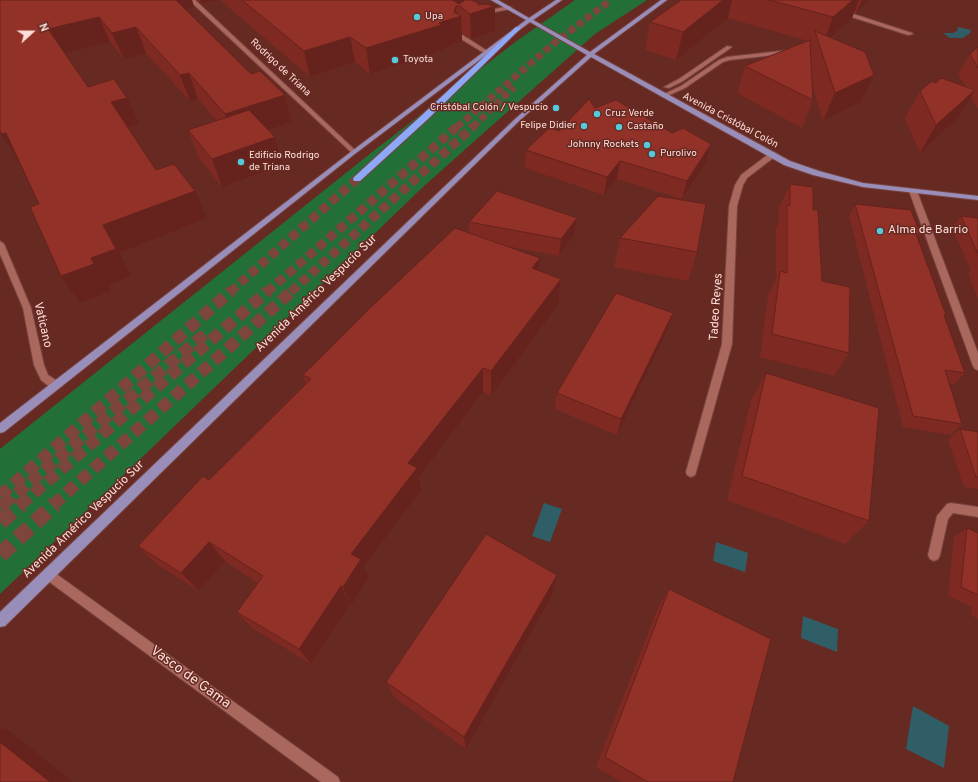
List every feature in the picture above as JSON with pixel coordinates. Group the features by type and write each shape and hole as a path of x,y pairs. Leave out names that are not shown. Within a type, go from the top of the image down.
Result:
{"highway":[{"path":"357,179 425,117 518,28"}],"main road":[{"name":"Avenida Cristóbal Colón","path":"494,0 660,94 773,155 803,169 863,184 978,198"},
{"path":"0,429 354,152 529,19 559,0"},
{"name":"Avenida Américo Vespucio Sur","path":"0,621 516,121 591,54 664,0"}],"street":[{"name":"Rodrigo de Triana","path":"192,0 354,152"},
{"path":"474,13 509,8"},
{"path":"835,10 910,34"},
{"path":"459,33 458,35 468,38 486,52"},
{"path":"660,94 729,47"},
{"path":"660,94 683,86 728,58 797,52"},
{"name":"Tadeo Reyes","path":"691,472 727,344 733,206 738,185 744,177 773,155"},
{"path":"913,191 978,366"},
{"name":"Vaticano","path":"0,244 28,308 39,365 44,377 55,386"},
{"path":"934,555 943,516 951,508 978,512"},
{"name":"Vasco de Gama","path":"48,574 333,782"}],"green space":[{"path":"575,0 647,0 595,34 424,186 0,594 0,449 376,149 518,40"}],"water":[{"path":"958,27 971,30 970,33 963,38 950,38 943,33 953,33 957,31"},
{"path":"544,503 562,509 550,542 532,536"},
{"path":"716,542 748,553 745,572 713,561"},
{"path":"803,616 838,629 837,652 801,638"},
{"path":"913,706 949,726 944,768 906,749"}],"building":[{"path":"0,0 176,0 251,74 260,71 285,95 225,114 189,73 180,75 136,27 112,33 99,17 48,29 88,87 114,79 127,98 111,102 156,170 174,164 195,191 103,225 116,249 91,258 94,264 61,276 30,207 39,204 6,133 1,134 0,131"},
{"path":"242,0 452,0 459,4 464,1 463,0 470,0 477,2 479,5 485,4 495,6 470,14 461,6 456,6 454,12 461,16 439,23 441,25 366,48 350,37 304,51"},
{"path":"681,0 723,0 683,32 650,22"},
{"path":"769,0 853,0 833,17"},
{"path":"815,31 865,52 874,75 835,93"},
{"path":"810,40 813,100 745,66"},
{"path":"978,47 978,68 970,54"},
{"path":"941,78 975,90 936,125 920,91 932,81 936,83"},
{"path":"589,99 595,108 616,100 672,133 683,128 711,144 687,181 620,161 607,177 526,150 549,128 559,131"},
{"path":"249,110 275,137 212,159 188,130"},
{"path":"790,184 813,187 813,210 818,210 822,281 850,287 849,353 772,334 780,271 787,273 787,205 790,206"},
{"path":"497,191 577,218 561,239 469,222"},
{"path":"658,196 706,204 697,252 620,238"},
{"path":"855,204 911,210 920,234 916,234 946,315 944,315 965,373 945,370 962,424 913,416"},
{"path":"961,216 978,218 978,254"},
{"path":"455,228 540,258 532,268 561,279 491,371 483,368 408,463 417,468 351,554 361,559 299,649 237,612 263,576 209,542 181,573 138,546 203,476 209,480 311,379 303,375 369,309"},
{"path":"616,293 673,313 621,419 557,393"},
{"path":"766,373 879,408 869,521 742,476"},
{"path":"960,429 978,432 978,477 976,477"},
{"path":"967,528 978,533 978,595 961,587"},
{"path":"486,534 557,575 464,737 386,682"},
{"path":"669,589 771,639 733,782 648,782 605,757"},
{"path":"0,742 50,782 0,782"}],"tunnel":[{"path":"457,127 553,44 611,0"},
{"path":"473,127 514,87"},
{"path":"267,292 458,126"},
{"path":"291,292 474,126"},
{"path":"230,292 357,179"},
{"path":"0,496 231,291"},
{"path":"20,505 268,291"},
{"path":"53,505 292,291"},
{"path":"3,505 206,333"},
{"path":"0,508 5,504"},
{"path":"0,522 21,504"},
{"path":"0,555 55,504"}],"place":[{"name":"Upa","path":"417,17"},
{"name":"Toyota","path":"395,60"},
{"name":"Cristóbal Colón / Vespucio","path":"556,108"},
{"name":"Cruz Verde","path":"597,114"},
{"name":"Felipe Didier","path":"584,126"},
{"name":"Castaño","path":"619,127"},
{"name":"Johnny Rockets","path":"647,145"},
{"name":"Purolivo","path":"652,154"},
{"name":"Edificio Rodrigo de Triana","path":"241,162"},
{"name":"Alma de Barrio","path":"880,231"}]}
